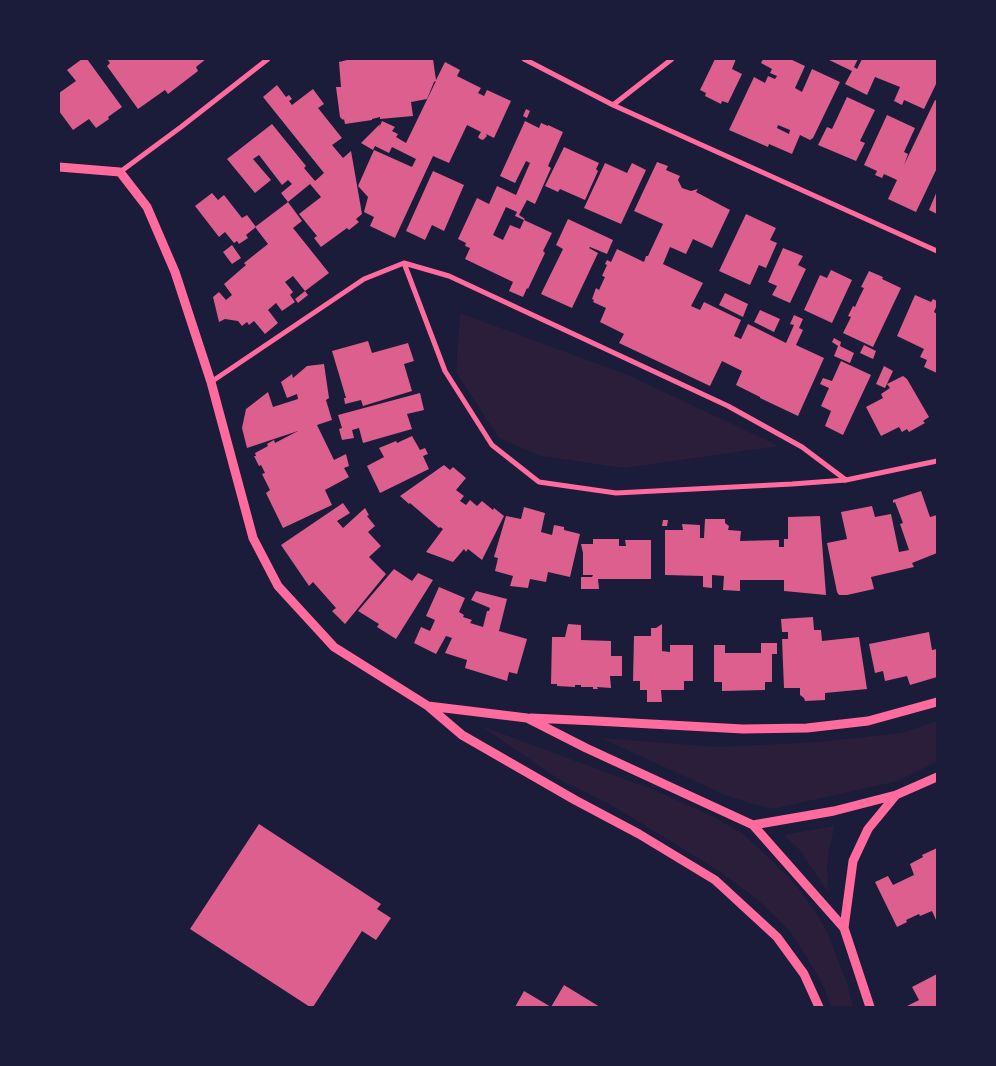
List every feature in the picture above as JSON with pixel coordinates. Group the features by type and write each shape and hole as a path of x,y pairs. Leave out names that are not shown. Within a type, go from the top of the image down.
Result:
{"street":[{"path":"59,166 120,172 268,59"},
{"path":"524,59 613,105 937,251"},
{"path":"613,105 672,59"},
{"path":"120,172 147,207 175,272 211,382 253,538 278,586 334,647 428,706 462,735 575,800 639,834 715,880 777,937 804,974 819,1007"},
{"path":"211,382 364,279 404,263 449,276 728,406 802,447 846,480"},
{"path":"404,263 445,372 492,445 539,482 616,493 792,484 846,480 937,461"},
{"path":"428,706 527,718 630,722 743,730 807,728 868,721 937,702"},
{"path":"527,718 586,748 754,825 844,928 870,1007"},
{"path":"754,825 834,811 896,795 937,776"},
{"path":"844,928 853,861 868,829 896,795"}],"shaded area":[{"path":"460,313 628,375 779,446 624,468 541,456 499,438 456,372"},
{"path":"937,721 937,761 898,781 773,809 723,794 601,738 719,747 818,742 902,733"},
{"path":"481,726 654,790 716,818 743,834 795,884 817,914 828,934 847,983 853,1007 831,1007 823,985 789,930 758,900 719,871 610,804 560,780"},
{"path":"834,826 827,866 828,892 799,849 783,835"}],"building":[{"path":"82,59 87,59 122,107 96,128 89,119 73,130 59,111 59,93 76,81 67,70"},
{"path":"107,59 206,59 196,67 198,71 168,94 165,90 138,109 107,66 110,63"},
{"path":"351,59 433,59 436,80 445,62 460,70 457,76 481,88 478,93 484,96 487,90 511,101 494,138 486,134 487,136 483,140 480,139 478,137 481,132 467,125 449,163 433,156 395,238 370,226 374,217 364,212 368,197 358,186 374,150 412,167 416,159 392,147 389,153 375,146 373,150 361,143 380,124 379,128 382,121 395,127 392,131 398,134 396,137 406,143 436,81 427,99 411,102 413,116 380,119 380,117 345,124 344,119 340,117 336,87 341,87 339,62"},
{"path":"715,59 736,59 732,69 742,74 728,103 722,101 721,104 705,96 706,93 700,90"},
{"path":"763,59 790,59 805,66 795,88 802,92 812,69 840,82 813,138 810,140 800,135 792,154 769,144 768,147 729,130 754,77 765,83 768,76 775,79 777,76 770,73 772,69 761,63","holes":["778,125 790,130 789,134 777,128"]},
{"path":"827,59 858,59 854,67 857,69 862,59 937,59 937,82 924,109 904,100 902,105 894,101 900,87 875,77 867,95 845,84 852,71"},
{"path":"277,85 286,97 289,95 292,99 289,101 292,105 313,89 324,104 318,108 342,138 332,145 343,158 351,151 362,214 356,219 359,222 349,230 347,228 321,247 314,238 317,236 299,214 321,197 310,184 288,202 281,193 292,184 288,180 282,185 259,155 253,159 271,180 255,193 227,159 272,124 306,166 304,168 315,181 324,173 263,97"},
{"path":"847,97 875,110 860,141 865,143 856,161 818,145 827,127 832,129"},
{"path":"935,100 937,101 937,168 916,212 888,199 897,180 884,174 882,178 875,175 877,171 864,165 887,115 915,128 904,152 908,154 904,165"},
{"path":"526,109 530,111 527,118 523,116"},
{"path":"525,121 539,128 541,123 563,132 548,166 551,168 535,204 527,200 519,215 524,220 552,233 543,251 545,253 523,297 509,291 513,282 465,259 470,248 465,246 466,243 458,239 477,198 489,204 497,186 516,195 530,163 526,161 515,183 500,176","holes":["506,207 517,212 515,216 524,220 520,229 510,225 503,240 493,235"]},
{"path":"564,147 599,163 596,169 598,171 585,200 560,189 558,192 545,186"},
{"path":"657,162 668,166 666,170 680,176 678,180 682,188 691,191 698,189 696,192 730,210 712,248 693,239 686,254 670,247 663,264 703,283 691,306 700,310 704,302 741,320 734,336 741,339 748,324 786,343 794,325 790,324 794,315 803,319 799,328 803,330 796,345 824,358 798,416 736,385 742,371 722,361 710,386 619,343 624,334 600,322 606,308 593,302 594,300 592,299 596,288 599,290 605,277 602,276 607,260 611,262 617,249 644,262 663,224 634,211"},
{"path":"605,163 627,173 632,163 646,170 621,224 584,208"},
{"path":"433,171 464,185 444,231 432,225 425,240 406,231"},
{"path":"937,191 937,214 929,210"},
{"path":"212,193 218,200 224,195 242,218 247,215 256,227 246,235 248,238 239,244 237,241 234,243 225,232 219,237 195,206"},
{"path":"288,202 302,221 293,228 329,273 305,291 293,276 285,282 293,292 290,295 295,302 282,311 276,303 268,310 278,323 265,334 254,321 249,325 247,322 242,326 238,321 225,319 219,322 213,297 219,292 226,300 232,295 224,284 246,265 244,263 268,244 255,227"},
{"path":"746,214 776,228 770,240 777,243 766,268 759,265 750,285 719,271"},
{"path":"568,219 613,240 607,254 589,248 598,253 572,308 541,294 563,249 556,245"},
{"path":"232,245 241,258 232,264 223,252"},
{"path":"783,248 803,256 798,265 806,269 790,303 772,295 777,286 768,282"},
{"path":"831,270 852,280 832,323 804,310 820,275 827,278"},
{"path":"869,271 901,288 873,347 843,333 851,317 848,316 853,306 855,307 864,288 861,287"},
{"path":"305,291 308,295 298,303 295,299"},
{"path":"725,293 748,304 743,317 719,305"},
{"path":"915,295 931,302 933,299 937,301 934,312 937,314 937,373 924,367 927,360 920,357 924,349 897,336"},
{"path":"760,310 780,319 774,332 754,322"},
{"path":"834,338 841,342 840,346 854,353 850,363 834,356 838,346 832,342"},
{"path":"368,341 372,353 408,343 414,361 404,364 412,391 363,406 361,400 345,404 344,398 346,398 332,351"},
{"path":"864,345 876,351 873,359 860,353"},
{"path":"841,361 871,375 843,435 825,426 831,411 821,406 829,388 820,384 823,378 832,381"},
{"path":"324,364 329,398 326,400 332,420 317,425 334,460 346,454 349,466 344,468 349,477 325,490 332,505 283,528 266,493 270,490 262,474 265,473 254,456 256,456 255,453 268,446 267,444 274,440 275,443 298,431 247,448 242,428 246,409 268,392 273,407 298,399 297,394 287,398 281,382 292,374 293,378 307,366"},
{"path":"884,366 893,371 885,388 876,384"},
{"path":"903,376 907,379 929,417 923,421 925,423 909,432 907,429 902,432 899,427 881,436 866,407 883,398 881,394 890,388 887,384"},
{"path":"420,393 424,410 407,414 412,429 363,443 359,428 352,430 354,438 342,440 339,429 342,428 338,415"},
{"path":"412,436 420,450 425,448 428,454 423,456 429,469 380,493 367,466 384,457 379,448"},
{"path":"444,465 450,470 453,467 466,478 456,490 464,496 460,501 466,505 470,500 477,506 482,501 504,516 482,560 468,549 466,552 464,549 453,562 426,552 443,529 439,528 400,496"},
{"path":"921,491 930,517 937,515 937,553 912,563 914,567 871,577 874,589 839,595 827,543 847,539 841,512 872,506 875,517 891,514 899,552 909,550 900,524 903,523 893,500"},
{"path":"343,503 350,513 337,521 343,528 365,508 369,515 367,516 375,526 368,532 381,546 369,557 386,574 345,624 332,611 336,608 313,582 309,586 281,545"},
{"path":"524,507 545,513 541,532 552,535 554,525 580,534 570,577 548,572 546,582 530,579 528,588 510,586 513,576 495,571 498,558 494,557 506,516 521,519"},
{"path":"820,516 826,595 784,591 784,580 740,580 740,591 723,590 724,576 712,575 712,588 703,587 703,576 665,575 665,530 683,530 682,524 700,525 700,538 704,538 705,519 725,519 725,523 729,526 728,530 741,531 740,541 779,540 779,547 784,547 784,539 788,539 788,517"},
{"path":"663,520 668,520 667,526 662,526"},
{"path":"593,539 619,539 619,546 626,546 625,540 651,540 651,579 598,579 599,589 581,589 581,577 592,577 593,575 583,575 581,544 593,544"},
{"path":"394,569 412,581 418,573 433,580 396,639 377,627 379,624 358,611"},
{"path":"439,587 465,598 459,612 464,615 463,617 472,620 470,623 483,627 487,611 490,608 471,600 476,591 507,599 499,631 527,639 517,674 509,672 507,681 465,668 467,660 445,653 452,638 446,636 436,654 414,643 421,627 430,631 435,620 426,616"},
{"path":"813,617 814,630 821,630 822,641 859,637 867,689 825,693 825,700 805,701 800,695 800,688 784,688 782,639 788,639 788,632 782,632 781,619"},
{"path":"568,624 581,625 581,640 611,641 611,656 622,656 622,676 610,676 611,688 597,687 598,689 593,689 593,687 581,687 581,685 575,685 575,687 551,684 552,637 565,637"},
{"path":"662,624 662,651 670,652 670,645 693,645 693,681 684,681 684,690 661,690 662,702 647,702 647,690 640,690 640,681 633,681 634,636 651,636 651,628 656,628"},
{"path":"929,632 932,650 937,649 937,677 910,685 907,676 885,681 883,671 875,673 869,644"},
{"path":"761,643 777,643 777,654 772,654 772,682 765,682 765,690 722,691 722,682 714,682 714,645 725,645 725,653 761,653"},
{"path":"259,824 381,904 377,909 391,918 376,940 362,931 313,1007 310,1007 190,929"},
{"path":"937,848 937,919 932,911 920,916 919,914 897,927 875,882 888,876 893,885 914,875 910,864 923,857 922,855"},
{"path":"937,974 937,1007 905,1007 919,1000 912,987"},
{"path":"564,985 600,1007 551,1007"},
{"path":"524,991 551,1007 515,1007"}]}
